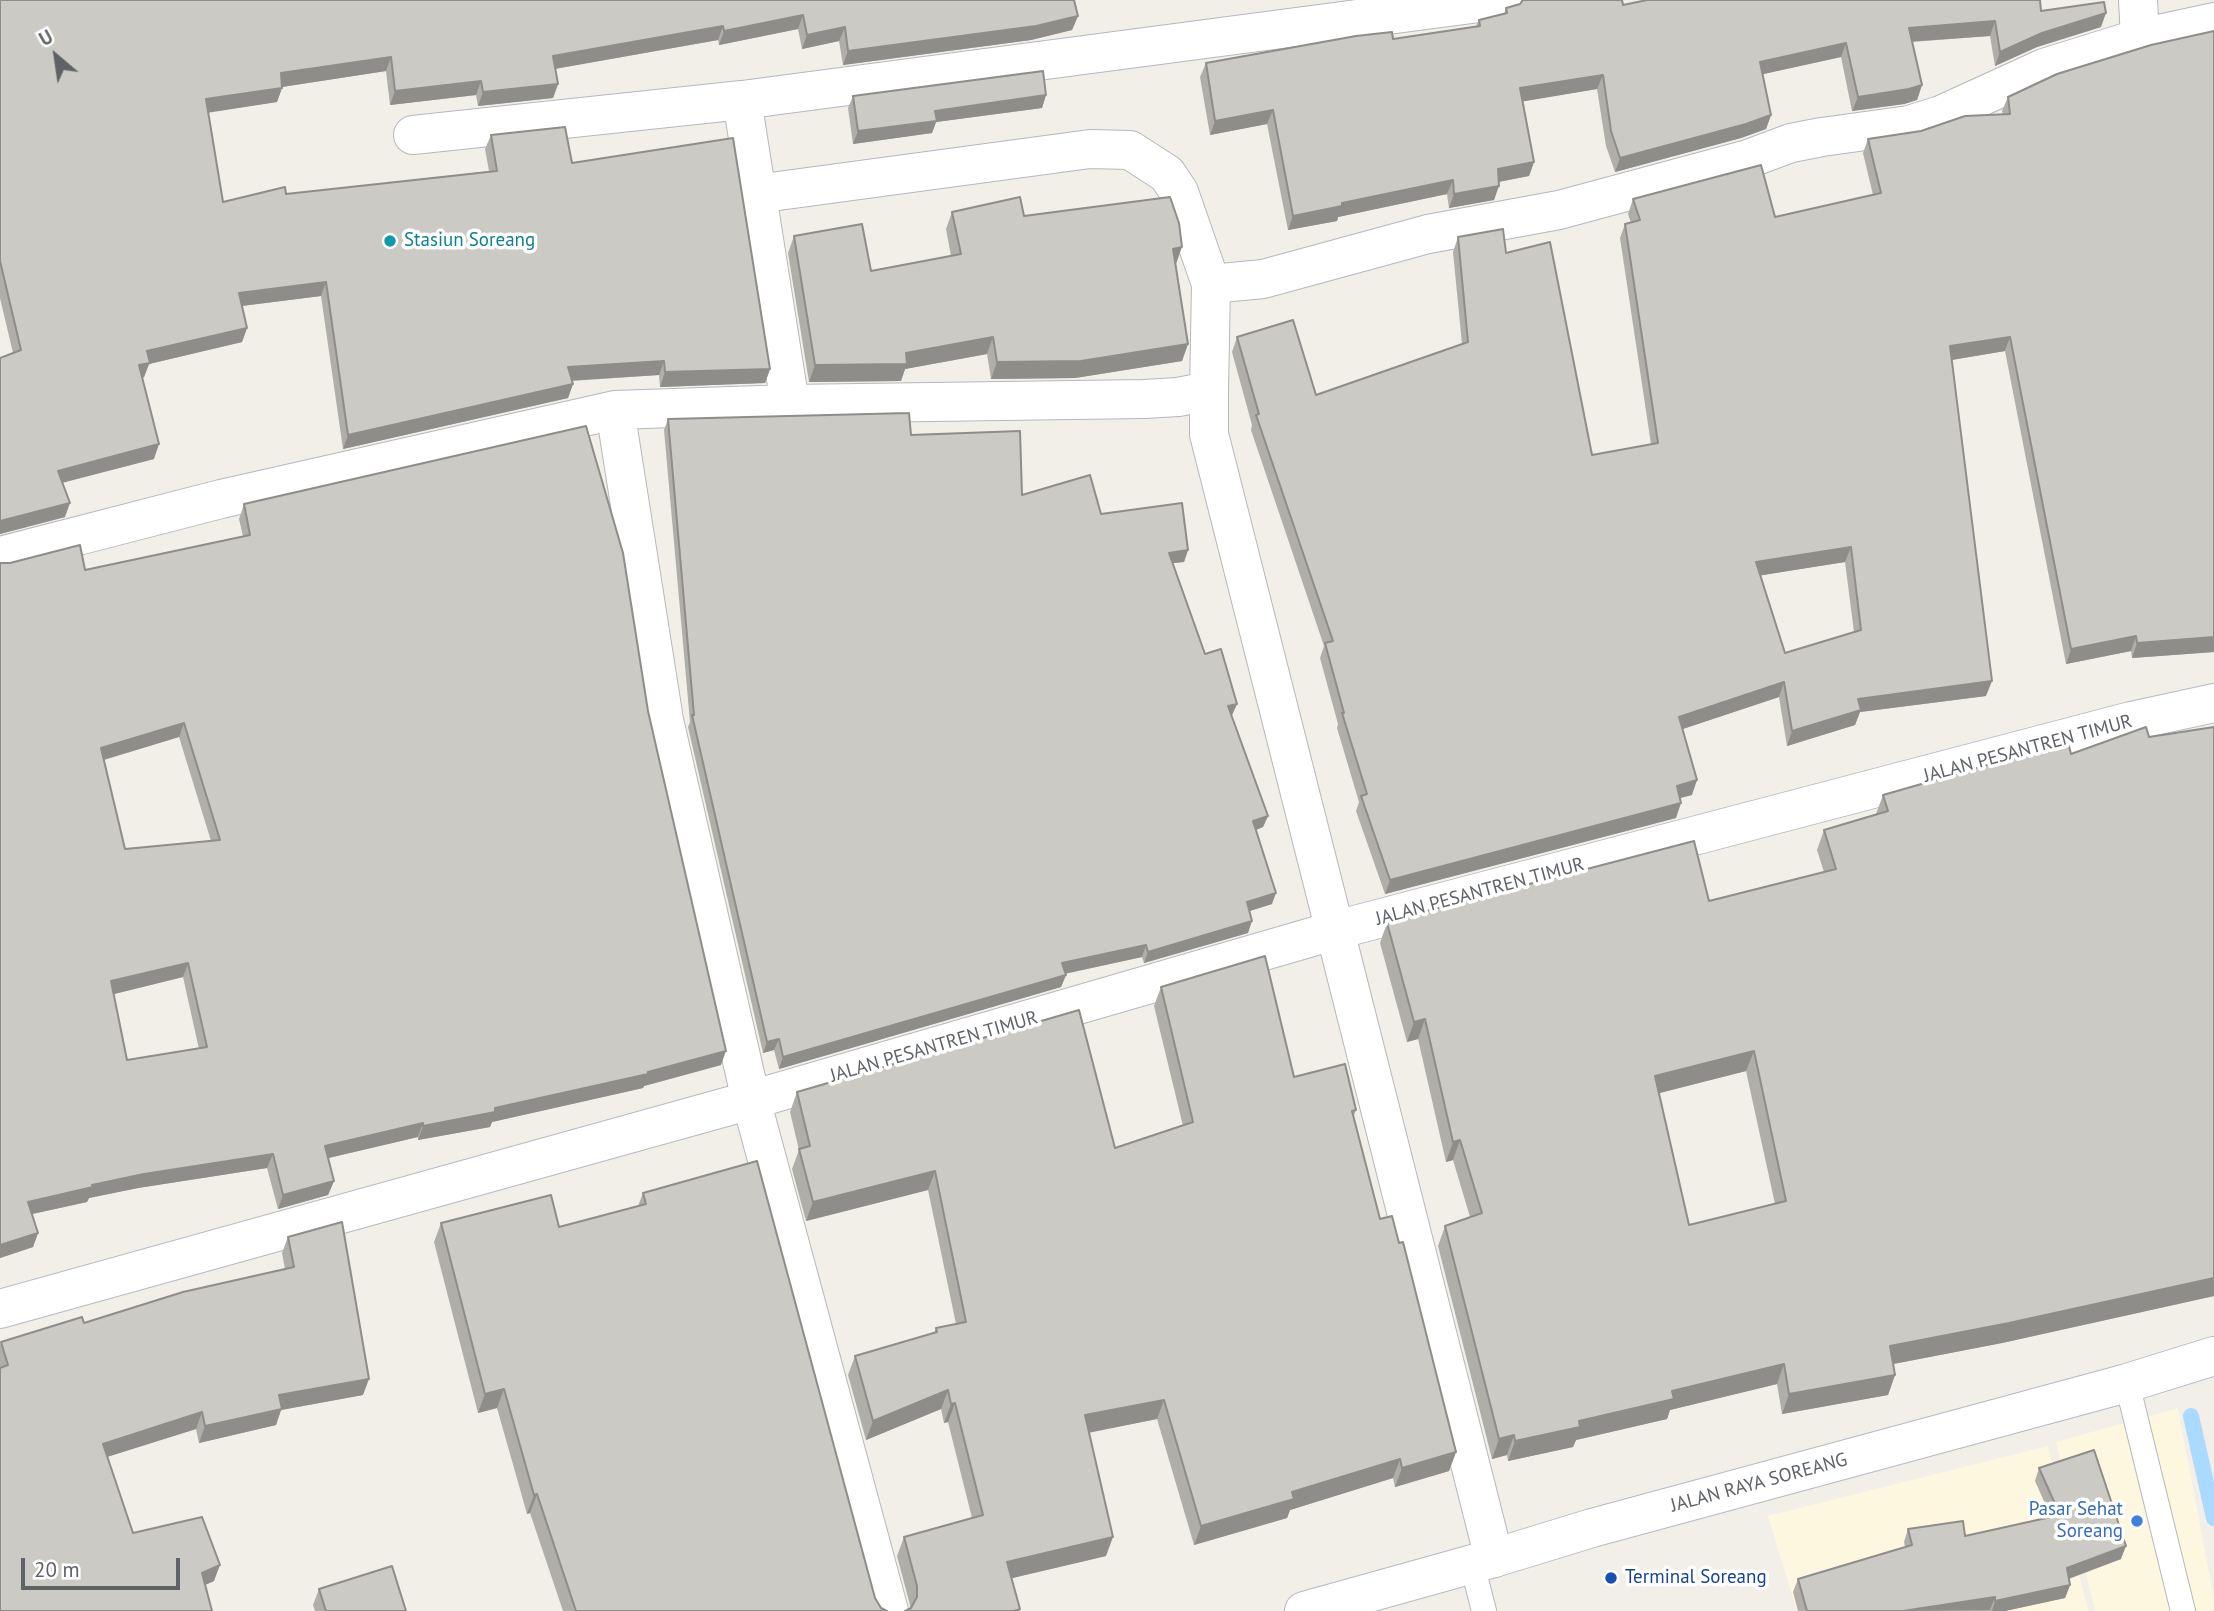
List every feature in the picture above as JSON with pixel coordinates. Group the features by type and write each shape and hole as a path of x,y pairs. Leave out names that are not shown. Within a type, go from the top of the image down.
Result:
{"street":[{"path":"413,135 742,100 1502,0"},
{"path":"2138,0 2140,38"},
{"path":"1211,284 1263,279 1428,234 1559,210 1748,159 1791,143 1822,136 1909,125 1941,115 2044,68 2140,38 2214,22"},
{"path":"742,100 790,404"},
{"path":"756,194 1090,149 1130,150 1167,174 1179,192 1211,284 1209,434 1336,930 1483,1561"},
{"path":"0,555 221,499 615,410 790,404 1144,399 1178,397 1209,391"},
{"path":"615,410 664,720 751,1100 889,1611"},
{"name":"JALAN PESANTREN TIMUR","path":"0,1309 751,1100 1336,930 2119,724 2214,703"},
{"name":"JALAN RAYA SOREANG","path":"1304,1611 1592,1528 2127,1383 2214,1356"}],"lane":[{"path":"2127,1383 2183,1611"},
{"path":"1483,1561 1484,1611"}],"shaded area":[{"name":"Pasar Sehat Soreang","path":"2178,1408 2214,1611 2095,1611 2056,1442"},
{"path":"2048,1446 2088,1611 1797,1611 1768,1516"}],"building":[{"path":"0,0 1074,0 1078,16 1036,26 848,51 845,27 807,35 803,15 724,31 723,26 553,56 558,84 483,92 481,81 395,91 391,57 281,73 282,88 206,99 223,202 285,187 286,194 497,171 491,135 565,127 572,163 733,138 770,369 665,372 664,361 568,367 573,384 348,435 326,282 239,293 247,328 147,351 150,363 139,365 159,444 58,471 70,503 0,521 0,358 21,350 0,261"},
{"path":"1523,0 1622,0 1623,5 1647,0 2040,0 2041,11 2104,2 2106,13 2042,33 2000,52 1995,21 1909,28 1922,85 1858,97 1846,43 1760,62 1771,115 1620,158 1611,131 1603,75 1520,88 1534,162 1498,169 1499,186 1454,194 1453,180 1293,216 1273,110 1215,121 1206,63 1356,36 1392,32 1393,39 1480,26 1479,20 1507,13 1506,8 1520,4"},
{"path":"2214,31 2214,637 2137,643 2136,636 2071,649 2010,337 1950,346 1992,681 1858,699 1861,710 1792,731 1784,682 1679,717 1697,780 1677,786 1681,803 1390,880 1361,796 1367,794 1342,713 1325,643 1333,641 1256,415 1259,414 1237,337 1293,320 1316,395 1468,342 1458,237 1503,229 1506,253 1550,242 1592,455 1658,443 1625,224 1640,220 1633,199 1761,165 1775,217 1881,193 1868,139 1921,131 1965,116 2010,114 2008,97 2057,74 2151,45","holes":["1851,547 1861,630 1785,653 1756,562"]},
{"path":"1043,71 1046,95 935,111 937,121 858,131 853,96"},
{"path":"1020,197 1024,216 1170,197 1179,223 1182,247 1173,249 1188,344 1081,361 997,362 993,337 906,353 907,364 815,365 794,236 862,224 871,271 961,254 952,212"},
{"path":"909,413 911,435 1020,431 1022,495 1090,475 1101,514 1182,503 1188,550 1169,553 1205,654 1221,649 1237,704 1228,706 1268,816 1253,821 1276,893 1247,902 1252,921 1148,952 1146,945 1062,963 1066,975 783,1057 779,1039 767,1042 692,715 668,419"},
{"path":"586,426 623,553 648,711 726,1051 648,1074 495,1108 495,1112 423,1126 423,1123 325,1146 334,1181 283,1195 273,1154 144,1174 28,1202 38,1233 0,1245 0,563 10,563 80,545 85,570 250,535 244,504","holes":["184,723 220,840 125,849 101,748","188,963 207,1047 127,1060 111,981"]},
{"path":"2146,727 2149,737 2214,727 2214,1278 1890,1346 1895,1375 1789,1394 1784,1364 1672,1391 1674,1399 1579,1421 1580,1427 1515,1441 1514,1435 1499,1439 1445,1226 1482,1213 1460,1140 1453,1142 1425,1019 1414,1022 1387,923 1694,841 1709,901 1836,869 1824,830 1888,811 1883,795 2068,742 2071,754","holes":["1754,1051 1786,1201 1689,1225 1655,1076"]},
{"path":"1265,956 1294,1077 1345,1064 1356,1110 1352,1111 1380,1219 1392,1216 1399,1243 1403,1242 1456,1452 1402,1468 1400,1459 1292,1492 1294,1499 1201,1526 1164,1400 1085,1415 1113,1537 1007,1562 1020,1609 905,1611 911,1608 917,1597 917,1586 904,1537 983,1515 955,1403 951,1404 948,1390 873,1421 855,1356 937,1332 936,1328 966,1322 935,1171 813,1202 799,1149 810,1146 797,1092 1079,1010 1115,1148 1193,1122 1161,987"},
{"path":"757,1161 875,1598 881,1608 887,1611 576,1611 537,1494 534,1495 504,1389 485,1394 441,1223 551,1195 559,1227 646,1204 643,1193"},
{"path":"342,1222 369,1379 279,1395 282,1409 205,1426 202,1412 103,1444 133,1533 202,1517 220,1565 202,1573 212,1611 0,1611 0,1368 8,1365 1,1342 82,1317 84,1323 183,1292 294,1267 288,1237"},
{"path":"2094,1450 2126,1546 2067,1568 2070,1585 1995,1601 1995,1597 1903,1611 1807,1611 1798,1579 1912,1545 1908,1529 1963,1521 1965,1536 2060,1515 2039,1468"},
{"path":"392,1566 406,1611 326,1611 319,1589"}],"waterway":[{"path":"2191,1416 2214,1518"}],"place":[{"name":"Stasiun Soreang","path":"390,241"},
{"name":"Pasar Sehat Soreang","path":"2137,1521"},
{"name":"Terminal Soreang","path":"1611,1578"}]}
